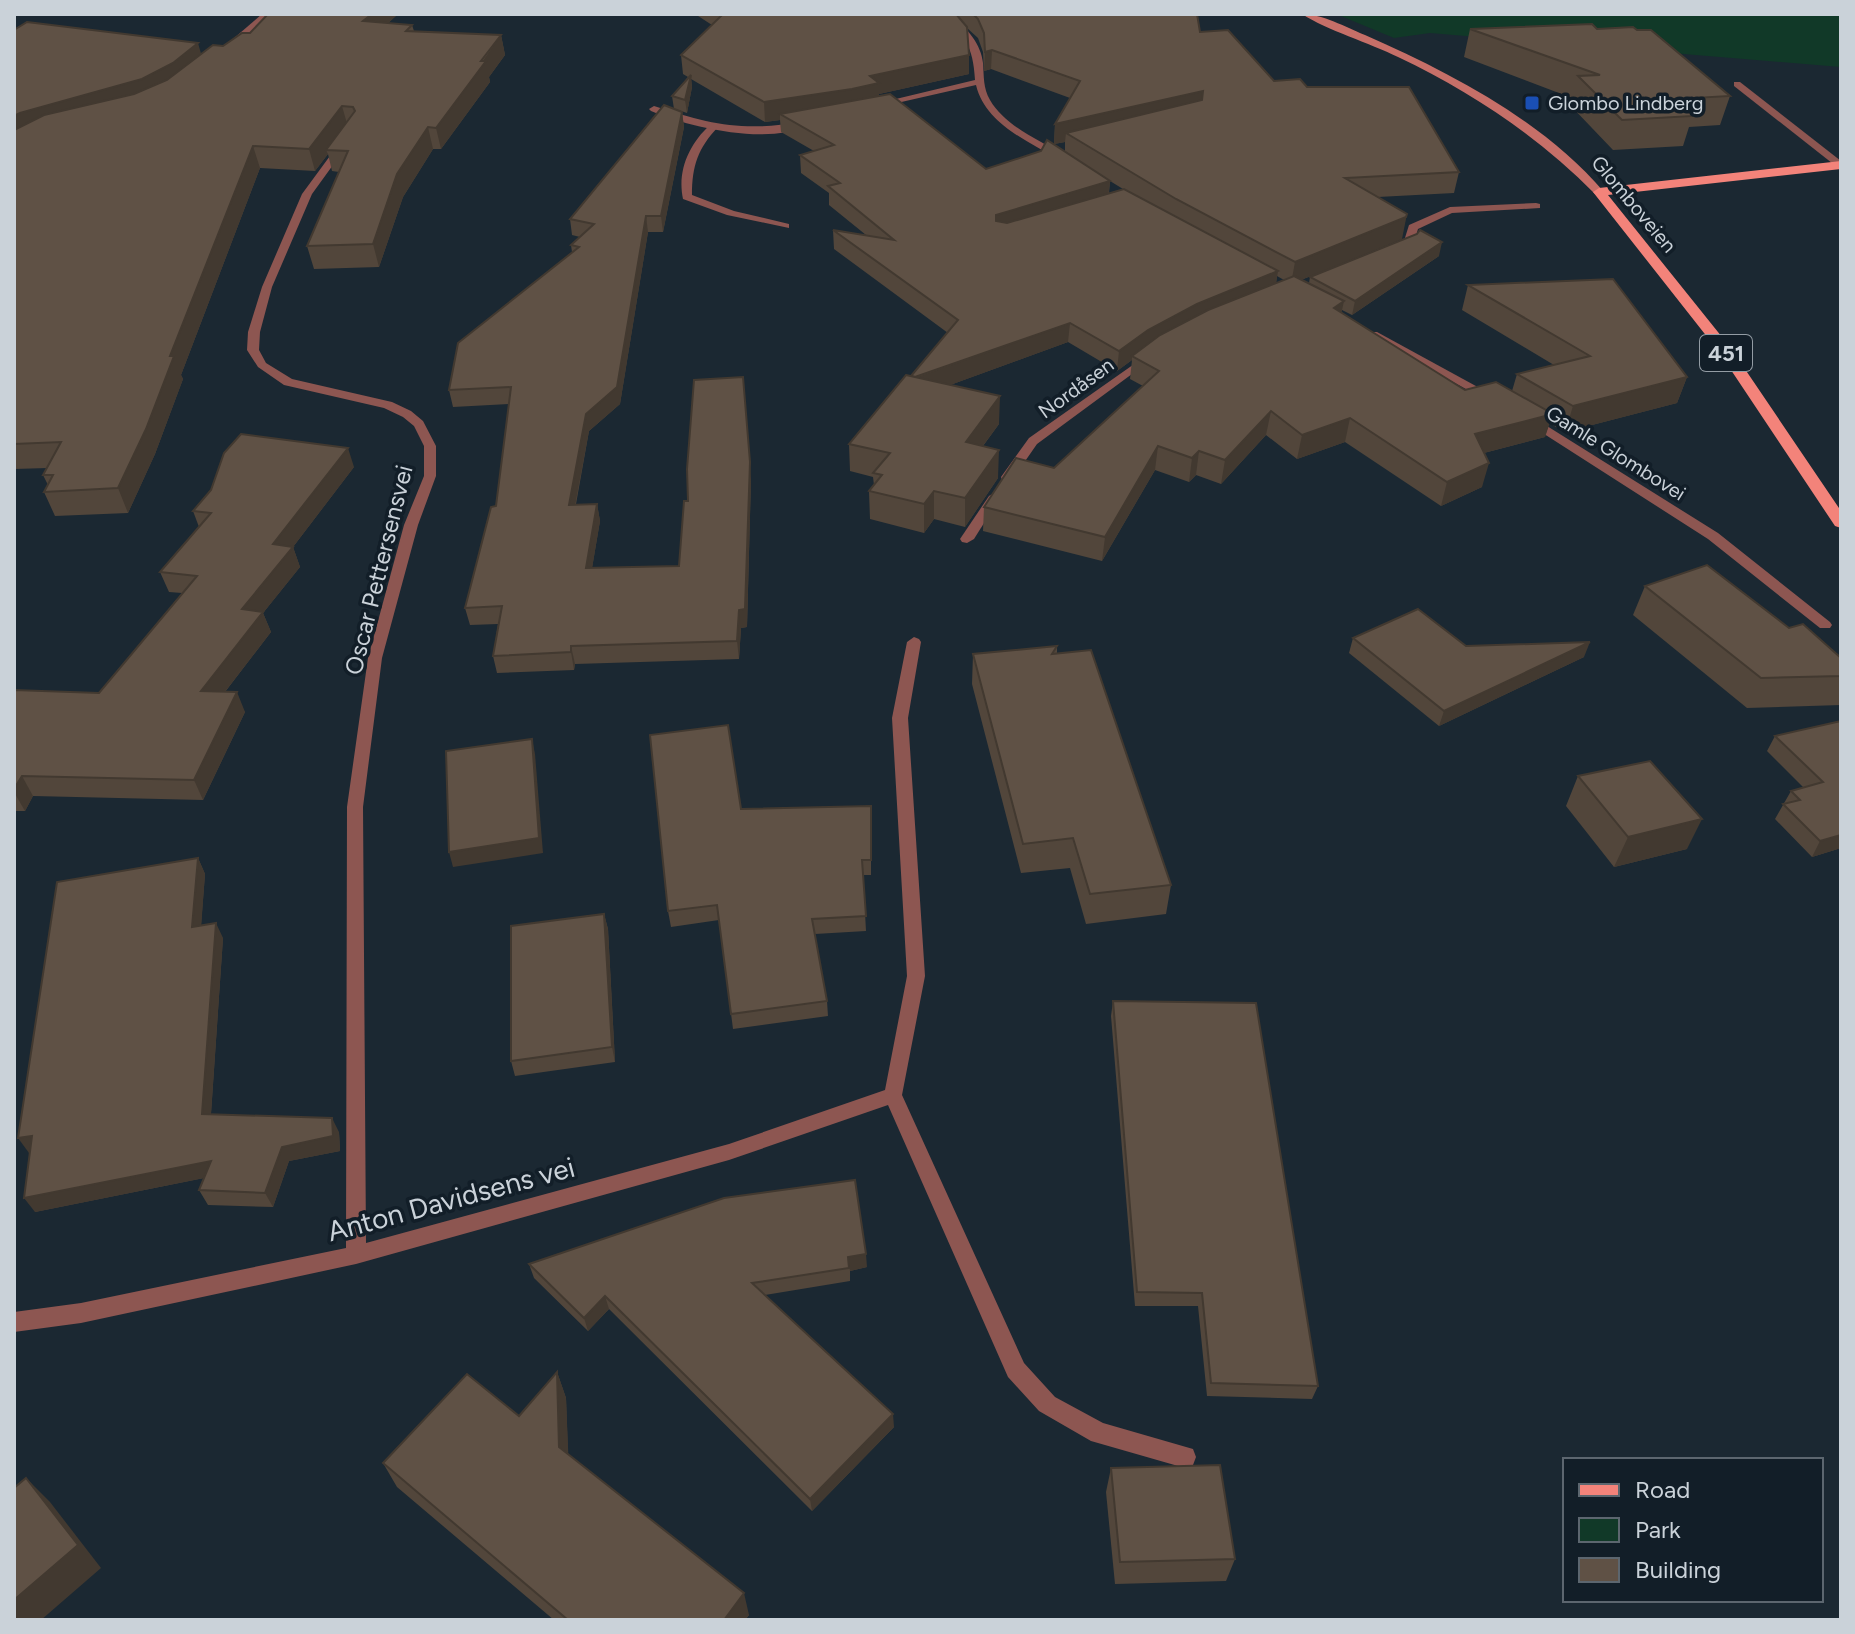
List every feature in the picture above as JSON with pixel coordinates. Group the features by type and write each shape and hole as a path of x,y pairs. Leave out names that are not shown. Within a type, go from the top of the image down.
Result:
{"main road":[{"path":"1599,192 1840,165"},
{"name":"Glomboveien","path":"1599,192 1725,350 1841,523"}],"street":[{"path":"220,55 267,14"},
{"path":"946,14 958,24 974,46 978,61 977,82 987,104 1013,127 1076,167"},
{"name":"Glomboveien","path":"1306,14 1379,45 1458,85 1515,120 1573,163 1599,192"},
{"path":"863,110 977,82"},
{"path":"1737,84 1840,165"},
{"path":"654,109 671,117 713,127 777,130 806,124"},
{"path":"713,127 701,137 692,151 686,180 687,197 731,213 785,226"},
{"name":"Oscar Pettersensvei","path":"353,131 307,194 267,287 254,332 253,350 262,365 288,382 388,405 407,414 419,424 430,446 430,476 411,525 375,658 355,807 356,1255"},
{"path":"1051,151 1066,147"},
{"path":"1381,255 1409,243 1413,227 1450,210 1536,206"},
{"path":"1357,326 1505,405"},
{"name":"Nordåsen","path":"967,539 1033,441 1164,347"},
{"name":"Gamle Glombovei","path":"1517,412 1713,536 1825,625"},
{"path":"914,642 900,718 916,976 893,1095 1016,1370 1047,1404 1099,1433 1185,1457"},
{"name":"Anton Davidsens vei","path":"14,1322 81,1313 356,1255 729,1152 893,1095"}],"green space":[{"path":"1336,14 1841,14 1841,67 1430,33 1394,38"}],"building":[{"path":"268,14 372,14 363,21 412,25 406,31 501,35 481,61 486,61 436,128 428,127 397,174 373,244 307,246 348,151 326,150 355,111 353,107 342,106 309,149 253,146 170,356 174,356 146,429 118,488 44,492 53,475 43,475 61,442 14,444 14,130 44,115 134,94 167,80 213,45 223,46 242,33 250,33"},
{"path":"723,14 956,14 967,27 969,55 870,76 879,83 764,102 681,55"},
{"path":"973,14 1197,14 1200,32 1228,30 1274,81 1300,79 1307,87 1409,87 1459,172 1345,178 1407,214 1406,217 1295,262 1176,199 1066,133 1202,100 1203,91 1055,124 1080,81 992,50 985,52 984,33"},
{"path":"27,22 198,43 173,63 142,79 14,116 14,30"},
{"path":"1592,24 1597,29 1633,27 1651,30 1730,96 1675,99 1693,116 1622,120 1578,76 1600,75 1470,29"},
{"path":"691,75 685,100 672,96"},
{"path":"890,94 986,169 1041,151 1047,140 1110,181 996,215 996,221 1007,223 1124,189 1278,271 1197,304 1148,330 1119,351 1070,323 911,376 958,320 833,230 894,240 828,186 840,183 800,155 834,145 780,114"},
{"path":"664,105 682,112 661,216 646,216 617,387 586,414 569,505 597,504 586,568 679,566 684,501 688,501 687,469 694,380 743,377 750,462 745,609 739,610 737,641 571,646 571,652 493,656 502,606 465,608 491,507 496,506 511,387 449,390 458,343 579,247 571,245 594,224 570,219"},
{"path":"1420,230 1442,242 1355,301 1310,277 1417,234"},
{"path":"1294,276 1344,301 1334,308 1465,390 1496,382 1553,414 1475,434 1489,463 1447,482 1350,418 1302,435 1271,411 1225,460 1199,451 1192,458 1158,446 1105,537 984,507 1016,458 1054,468 1159,371 1132,356 1160,335 1208,310"},
{"path":"1613,279 1687,377 1573,406 1517,374 1590,356 1468,285"},
{"path":"906,375 1000,396 966,442 999,450 965,498 934,491 924,504 869,491 882,475 873,473 890,453 849,444"},
{"path":"241,434 348,448 273,544 293,547 242,609 263,612 201,691 237,692 194,780 22,776 14,789 14,690 99,693 197,576 160,572 211,513 193,511 211,490 224,453"},
{"path":"1707,565 1789,628 1803,624 1841,658 1841,676 1761,678 1645,586"},
{"path":"1418,609 1466,646 1590,642 1444,711 1353,638"},
{"path":"1057,646 1052,654 1091,650 1171,885 1090,894 1073,838 1023,844 973,654"},
{"path":"1841,721 1841,835 1820,841 1783,804 1800,800 1791,791 1823,782 1775,736"},
{"path":"728,725 741,809 871,806 871,860 862,860 866,916 812,919 827,1001 731,1014 717,905 668,911 650,735"},
{"path":"532,739 539,838 449,852 446,751"},
{"path":"1650,761 1702,819 1628,837 1578,776"},
{"path":"198,858 192,927 216,923 202,1114 332,1118 333,1136 282,1147 265,1193 199,1190 211,1161 24,1198 32,1136 18,1138 57,882"},
{"path":"604,914 612,1047 511,1061 511,926"},
{"path":"1113,1001 1256,1003 1318,1386 1211,1383 1202,1293 1137,1292"},
{"path":"855,1180 866,1254 848,1257 849,1268 752,1283 893,1414 810,1499 605,1296 584,1318 529,1264 724,1198"},
{"path":"557,1372 559,1447 744,1593 724,1620 568,1620 383,1463 467,1374 519,1416"},
{"path":"1220,1465 1235,1559 1120,1562 1111,1468"},
{"path":"26,1478 78,1545 14,1600 14,1488"}],"place":[{"name":"Glombo Lindberg","path":"1532,103"}]}
